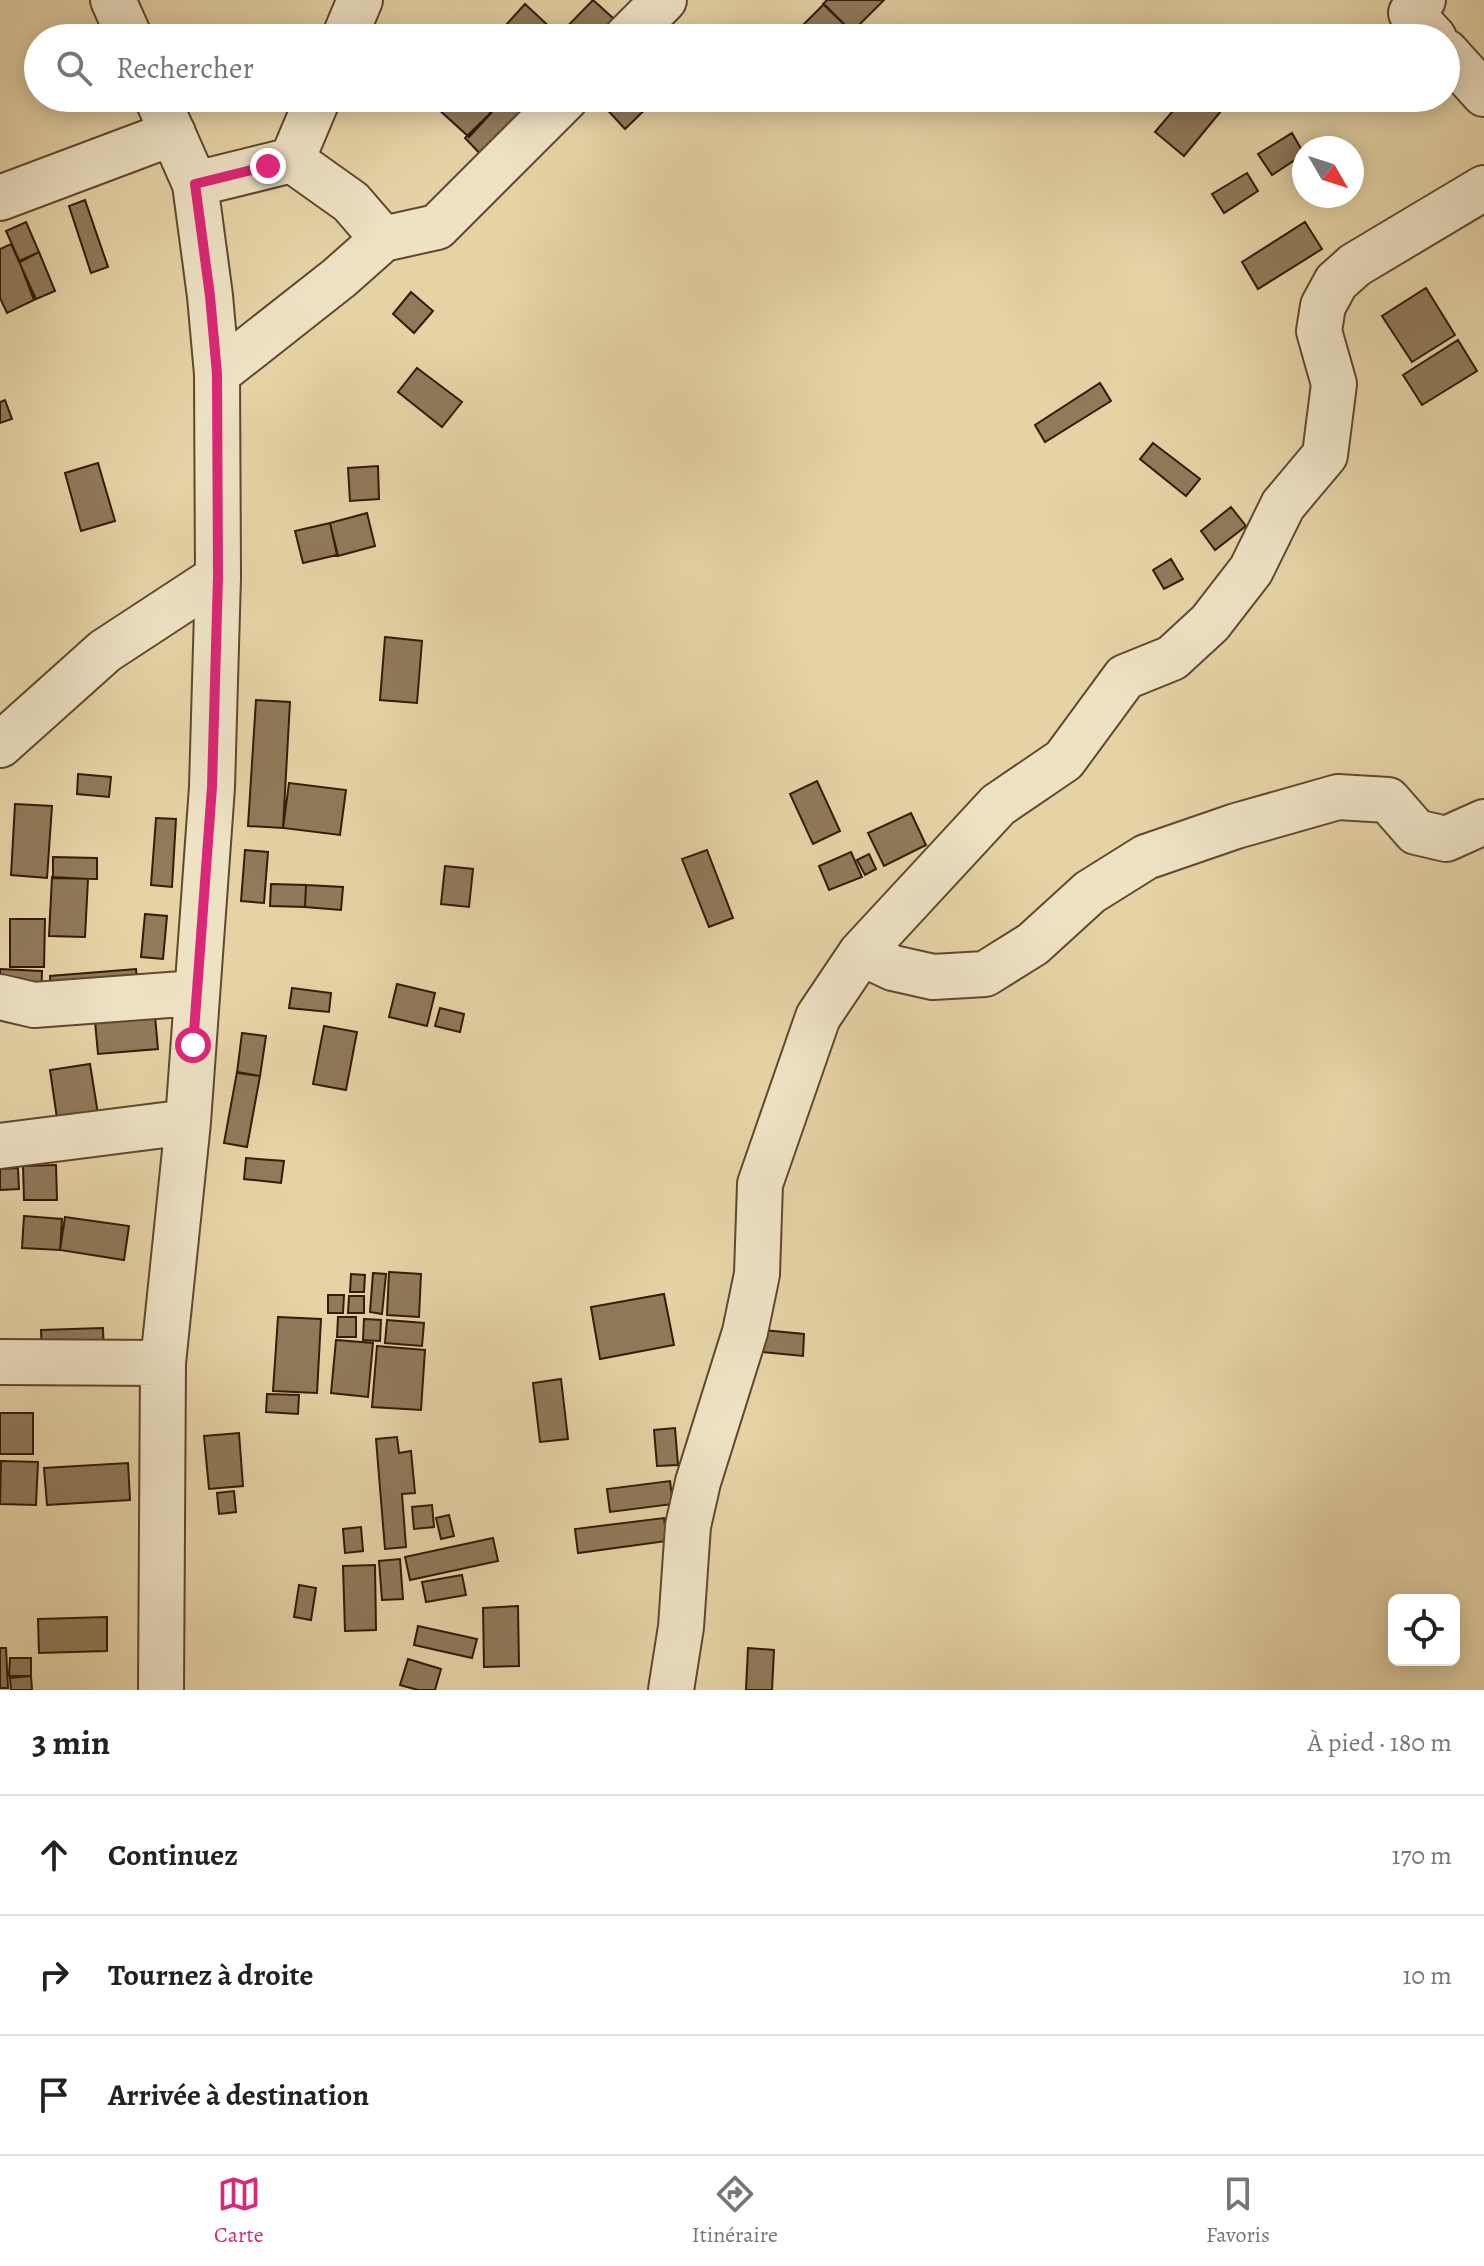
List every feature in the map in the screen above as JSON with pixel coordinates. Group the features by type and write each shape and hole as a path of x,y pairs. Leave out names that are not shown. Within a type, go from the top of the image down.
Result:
{"street":[{"path":"113,0 124,24"},
{"path":"350,24 360,0"},
{"path":"640,24 664,0"},
{"path":"1421,24 1411,13 1423,0"},
{"path":"1460,67 1484,94"},
{"path":"292,160 312,112"},
{"path":"217,374 383,239 437,227 552,112"},
{"path":"0,198 165,116 195,184 210,296 217,374 218,577 212,787 188,1122 163,1363 161,1690"},
{"path":"195,184 292,160 351,202 383,239"},
{"path":"671,1690 681,1627 691,1511 745,1332 757,1274 760,1184 818,1017 861,953 998,805 1064,760 1125,677 1172,658 1210,623 1251,570 1283,505 1325,455 1334,384 1319,331 1323,306 1336,282 1355,265 1484,188"},
{"path":"0,745 105,651 218,577"},
{"path":"861,953 893,968 933,977 985,974 1033,944 1090,892 1146,857 1236,826 1338,797 1388,800 1416,832 1446,839 1484,822"},
{"path":"0,997 34,1005 196,993"},
{"path":"0,1146 188,1122"},
{"path":"0,1362 163,1363"}],"building":[{"path":"593,0 620,24 570,24"},
{"path":"827,0 884,0 860,24 844,24 823,4"},
{"path":"525,4 546,24 507,24"},
{"path":"824,4 844,24 804,24"},
{"path":"441,112 491,113 469,137"},
{"path":"492,112 538,112 488,162 465,138"},
{"path":"609,112 643,112 625,129"},
{"path":"1172,112 1220,112 1184,156 1155,132"},
{"path":"1292,133 1294,136 1292,162 1272,175 1258,154"},
{"path":"1247,173 1258,191 1224,213 1212,194"},
{"path":"85,200 108,267 91,273 69,206"},
{"path":"26,222 39,252 20,262 6,231"},
{"path":"1305,222 1322,249 1258,289 1242,262"},
{"path":"11,244 36,299 7,313 0,298 0,249"},
{"path":"39,252 55,291 34,300 19,261"},
{"path":"1426,288 1455,335 1412,362 1382,316"},
{"path":"411,292 433,311 414,333 393,314"},
{"path":"1458,340 1477,371 1422,405 1403,375"},
{"path":"417,368 462,402 442,427 398,392"},
{"path":"1100,383 1111,401 1045,442 1035,425"},
{"path":"5,400 12,419 0,423 0,402"},
{"path":"1153,443 1200,479 1186,496 1140,459"},
{"path":"98,463 115,521 81,531 65,473"},
{"path":"378,466 379,499 350,501 348,468"},
{"path":"1231,507 1246,526 1215,550 1201,531"},
{"path":"367,513 375,546 338,556 330,523"},
{"path":"330,523 337,555 303,563 295,531"},
{"path":"1171,559 1183,579 1164,589 1153,570"},
{"path":"385,637 422,641 417,703 380,700"},
{"path":"256,700 290,702 283,828 248,826"},
{"path":"78,774 111,777 109,797 77,794"},
{"path":"817,781 840,831 813,844 790,794"},
{"path":"289,783 346,790 340,835 283,828"},
{"path":"15,804 52,806 47,878 11,875"},
{"path":"911,813 926,845 884,866 868,833"},
{"path":"156,818 176,819 172,887 151,885"},
{"path":"245,850 268,852 264,903 241,901"},
{"path":"707,850 733,918 709,927 682,859"},
{"path":"851,852 862,877 829,890 819,866"},
{"path":"869,854 876,869 865,875 857,860"},
{"path":"53,857 97,858 97,879 53,878"},
{"path":"445,866 473,869 469,907 441,904"},
{"path":"52,877 88,879 85,937 49,936"},
{"path":"271,884 306,885 305,907 270,906"},
{"path":"306,885 343,887 341,910 305,907"},
{"path":"145,914 167,916 163,959 141,957"},
{"path":"10,919 45,919 44,967 10,967"},
{"path":"0,969 42,971 41,1004 0,1003"},
{"path":"136,969 139,1001 52,1008 50,976"},
{"path":"397,984 435,993 427,1026 389,1017"},
{"path":"292,988 331,993 329,1012 289,1008"},
{"path":"440,1008 464,1014 460,1032 435,1026"},
{"path":"155,1016 158,1049 98,1054 95,1021"},
{"path":"324,1026 357,1032 346,1090 313,1084"},
{"path":"242,1033 266,1036 260,1076 237,1073"},
{"path":"90,1064 101,1133 60,1139 50,1070"},
{"path":"237,1072 260,1076 247,1147 224,1143"},
{"path":"246,1158 284,1161 281,1183 244,1179"},
{"path":"56,1165 57,1200 24,1200 23,1166"},
{"path":"18,1168 19,1189 0,1190 0,1169"},
{"path":"24,1216 62,1219 60,1250 22,1248"},
{"path":"65,1217 129,1226 124,1260 60,1250"},
{"path":"389,1272 421,1274 419,1317 387,1315"},
{"path":"373,1273 386,1274 382,1314 370,1312"},
{"path":"351,1274 365,1275 364,1292 350,1292"},
{"path":"664,1294 674,1345 600,1359 591,1307"},
{"path":"328,1295 344,1295 343,1313 328,1313"},
{"path":"349,1296 364,1296 364,1313 348,1313"},
{"path":"278,1317 321,1319 317,1393 273,1391"},
{"path":"338,1317 356,1317 356,1337 337,1337"},
{"path":"364,1319 381,1320 380,1341 363,1340"},
{"path":"387,1320 424,1323 422,1346 385,1343"},
{"path":"103,1328 104,1357 42,1359 41,1330"},
{"path":"763,1330 804,1334 803,1356 761,1352"},
{"path":"336,1340 373,1343 368,1397 331,1393"},
{"path":"377,1346 425,1350 421,1410 372,1407"},
{"path":"561,1379 568,1439 540,1442 533,1383"},
{"path":"267,1394 299,1395 298,1414 266,1412"},
{"path":"0,1413 33,1413 33,1454 0,1454"},
{"path":"675,1428 678,1465 657,1466 654,1430"},
{"path":"239,1433 243,1486 209,1489 204,1436"},
{"path":"397,1437 399,1453 411,1451 415,1493 402,1494 406,1547 385,1549 376,1439"},
{"path":"1,1461 38,1462 36,1505 0,1504"},
{"path":"128,1463 130,1500 47,1505 44,1468"},
{"path":"670,1481 673,1504 610,1512 607,1489"},
{"path":"234,1491 236,1512 219,1514 217,1493"},
{"path":"432,1505 434,1527 414,1529 412,1507"},
{"path":"449,1515 454,1536 441,1539 436,1518"},
{"path":"664,1518 667,1541 578,1553 575,1529"},
{"path":"361,1527 363,1551 345,1553 343,1529"},
{"path":"493,1538 498,1561 410,1580 405,1557"},
{"path":"400,1559 403,1599 382,1600 379,1561"},
{"path":"375,1565 376,1630 345,1631 343,1566"},
{"path":"462,1575 466,1595 426,1602 422,1582"},
{"path":"299,1585 316,1588 311,1620 294,1617"},
{"path":"518,1606 519,1666 484,1667 483,1608"},
{"path":"107,1617 107,1651 39,1653 38,1619"},
{"path":"418,1626 477,1639 472,1658 414,1645"},
{"path":"0,1648 6,1648 8,1688 0,1688"},
{"path":"748,1648 774,1650 772,1690 746,1690"},
{"path":"10,1658 31,1658 31,1676 9,1676"},
{"path":"408,1659 441,1669 435,1690 418,1690 400,1685"},
{"path":"31,1676 32,1690 11,1690 10,1678"}],"route":[{"path":"193,1045 212,787 218,577 217,374 195,184 268,166"}]}
